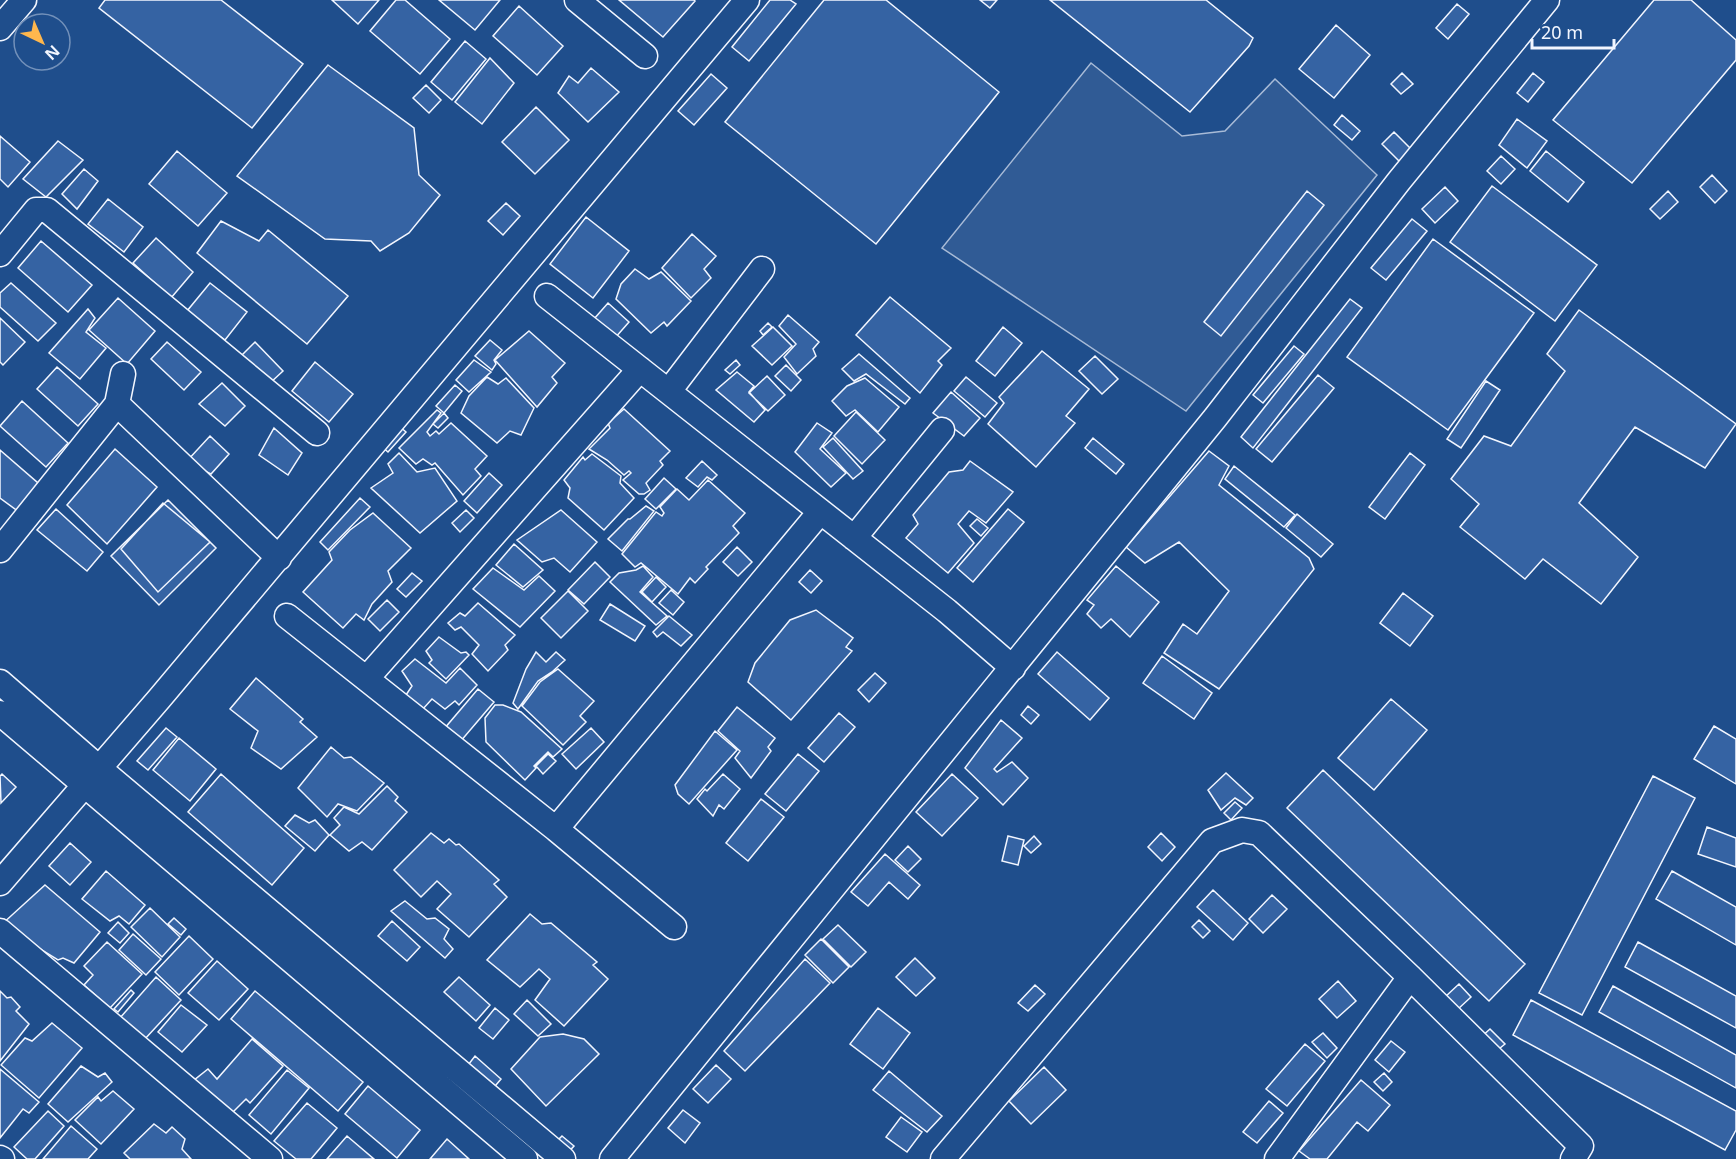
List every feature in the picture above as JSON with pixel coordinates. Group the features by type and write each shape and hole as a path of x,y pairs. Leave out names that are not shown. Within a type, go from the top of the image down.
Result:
{"street":[{"path":"0,28 24,0"},
{"path":"577,0 645,56"},
{"path":"0,883 279,558 747,0"},
{"path":"612,1159 1208,428 1399,181 1547,0"},
{"path":"0,254 36,210 47,210 317,433"},
{"path":"669,392 762,269"},
{"path":"547,296 947,611 1013,668"},
{"path":"367,678 640,369"},
{"path":"0,550 117,405 123,374"},
{"path":"117,405 279,558"},
{"path":"854,538 942,430"},
{"path":"556,829 820,512"},
{"path":"287,616 556,829 674,927"},
{"path":"0,682 92,777 525,1159"},
{"path":"0,713 92,777 563,1159"},
{"path":"943,1159 1212,842 1242,830 1259,833 1410,977 1581,1146 1573,1159"},
{"path":"0,931 270,1159"},
{"path":"1277,1159 1410,977"}],"shaded area":[{"path":"1091,63 1182,136 1225,131 1275,79 1377,175 1186,411 942,248"}],"building":[{"path":"105,0 221,0 303,64 252,128 99,8"},
{"path":"332,0 379,0 358,24"},
{"path":"396,0 405,0 450,39 420,74 370,31"},
{"path":"439,0 500,0 475,30"},
{"path":"619,0 694,0 695,1 663,37"},
{"path":"770,0 790,0 796,4 749,61 732,47"},
{"path":"824,0 886,0 999,92 876,244 725,122"},
{"path":"980,0 997,0 990,8"},
{"path":"1050,0 1206,0 1253,38 1249,46 1190,112"},
{"path":"1654,0 1691,0 1736,40 1736,60 1632,183 1553,120"},
{"path":"1457,4 1469,14 1448,39 1436,28"},
{"path":"519,6 563,46 537,75 493,36"},
{"path":"1336,25 1370,55 1334,98 1299,69"},
{"path":"465,41 486,59 452,100 431,82"},
{"path":"490,58 514,83 482,124 455,102"},
{"path":"328,65 414,128 419,175 440,195 409,233 380,251 371,241 325,239 237,176"},
{"path":"591,68 619,92 588,122 558,93 569,76 578,83"},
{"path":"1402,73 1413,84 1401,94 1391,84"},
{"path":"1533,73 1544,82 1528,102 1517,93"},
{"path":"711,74 727,88 694,125 678,111"},
{"path":"426,85 441,100 429,113 413,98"},
{"path":"536,107 569,140 535,174 502,142"},
{"path":"1342,115 1360,131 1352,140 1334,125"},
{"path":"1517,119 1547,141 1527,168 1499,145"},
{"path":"1394,132 1413,151 1401,163 1382,144"},
{"path":"0,136 30,162 8,187 0,179"},
{"path":"58,141 83,160 46,197 23,179"},
{"path":"177,151 227,193 198,226 149,184"},
{"path":"1546,151 1584,182 1568,202 1530,171"},
{"path":"1501,156 1515,169 1501,184 1487,171"},
{"path":"84,169 98,181 77,209 62,194"},
{"path":"1712,175 1727,191 1715,203 1700,187"},
{"path":"1492,186 1597,265 1555,321 1450,242"},
{"path":"1445,187 1458,201 1435,223 1422,209"},
{"path":"1307,191 1324,205 1221,336 1204,322"},
{"path":"1668,191 1678,202 1660,219 1650,209"},
{"path":"108,199 143,227 124,252 88,224"},
{"path":"506,203 520,216 503,235 488,221"},
{"path":"586,217 629,251 593,298 550,264"},
{"path":"1412,219 1427,231 1386,280 1371,268"},
{"path":"221,221 259,241 268,230 348,296 307,344 197,253"},
{"path":"692,234 716,256 704,269 711,278 691,298 662,268"},
{"path":"156,238 193,272 171,298 133,263"},
{"path":"1433,239 1534,313 1448,430 1347,357"},
{"path":"41,241 92,285 68,312 18,268"},
{"path":"635,269 649,279 661,272 691,301 667,326 664,322 651,333 616,299 621,284"},
{"path":"11,283 56,323 38,341 0,307 0,293"},
{"path":"210,283 247,312 225,340 187,311"},
{"path":"890,297 951,348 938,361 942,365 920,393 856,335"},
{"path":"118,298 155,331 127,364 89,330"},
{"path":"1350,299 1362,308 1253,448 1241,437"},
{"path":"608,303 629,322 615,338 594,319"},
{"path":"88,309 95,318 86,332 106,348 80,379 49,353"},
{"path":"1579,310 1736,424 1705,468 1635,427 1579,503 1638,557 1601,604 1543,559 1525,579 1460,527 1479,504 1451,479 1484,436 1511,446 1565,371 1547,354"},
{"path":"788,315 819,342 813,349 816,356 797,374 784,357 796,344 779,326"},
{"path":"0,318 25,342 3,365 0,362"},
{"path":"768,323 772,327 763,335 760,331"},
{"path":"773,327 792,346 772,365 752,346"},
{"path":"1003,327 1022,343 995,376 976,361"},
{"path":"529,331 565,363 552,377 557,383 537,407 495,360"},
{"path":"490,340 502,350 494,360 496,364 492,370 475,356"},
{"path":"167,342 201,372 184,390 151,359"},
{"path":"255,342 283,371 269,384 242,355"},
{"path":"1294,346 1304,354 1263,403 1253,395"},
{"path":"1042,351 1089,389 1066,416 1075,423 1036,467 988,424 1004,403 999,397"},
{"path":"859,354 910,398 905,404 866,374 854,381 842,369"},
{"path":"1095,356 1118,379 1102,394 1079,371"},
{"path":"474,360 491,372 469,392 456,380"},
{"path":"736,360 740,365 730,374 725,370"},
{"path":"315,362 353,394 329,422 292,391"},
{"path":"786,365 801,380 791,391 775,376"},
{"path":"57,367 98,404 78,426 37,389"},
{"path":"737,372 754,386 749,392 765,410 754,422 716,390"},
{"path":"1318,375 1334,388 1272,462 1256,449"},
{"path":"767,376 785,395 768,411 749,393"},
{"path":"487,377 498,384 506,378 534,408 521,435 510,431 497,443 461,413 469,396"},
{"path":"966,377 997,403 985,417 954,391"},
{"path":"865,378 899,407 878,432 855,410 846,416 832,401 847,386"},
{"path":"1486,381 1500,390 1461,448 1447,439"},
{"path":"222,383 245,406 225,426 199,404"},
{"path":"455,385 462,391 444,413 436,406"},
{"path":"951,392 980,418 964,436 933,413"},
{"path":"22,401 68,443 46,467 0,426"},
{"path":"624,409 670,451 660,461 663,465 646,483 650,490 644,494 639,494 623,480 631,473 629,471 624,475 607,460 589,449 610,428 608,423"},
{"path":"437,410 441,413 427,432 430,436 436,431 439,434 451,423 487,456 475,469 481,476 463,495 435,463 432,465 423,459 416,464 399,448"},
{"path":"856,412 885,440 862,464 834,436"},
{"path":"444,413 448,418 438,428 433,424"},
{"path":"817,423 832,433 820,449 846,473 831,487 795,452"},
{"path":"399,426 406,432 388,452 381,446"},
{"path":"274,428 302,453 288,475 259,455"},
{"path":"210,436 229,454 211,474 186,462"},
{"path":"833,438 863,471 853,479 823,447"},
{"path":"1093,438 1124,464 1116,474 1085,448"},
{"path":"115,449 157,487 107,544 67,505"},
{"path":"0,450 38,483 19,512 0,498"},
{"path":"1209,451 1229,466 1219,485 1309,558 1314,569 1219,689 1164,653 1183,624 1197,634 1229,591 1179,542 1145,563 1126,547"},
{"path":"399,453 417,472 435,468 457,501 420,533 371,488 393,473 388,464"},
{"path":"1410,453 1425,465 1385,519 1369,507"},
{"path":"592,454 621,476 620,483 634,498 604,530 568,498 570,488 564,480 583,457 585,460"},
{"path":"702,461 717,475 712,480 707,477 698,487 686,478"},
{"path":"970,461 1013,492 986,523 969,511 958,524 974,543 948,573 906,538 918,524 913,515 949,472 963,470"},
{"path":"1234,466 1295,515 1284,527 1225,479"},
{"path":"489,473 502,485 477,513 464,501"},
{"path":"664,478 676,489 656,509 645,499"},
{"path":"708,480 745,513 733,526 739,533 706,567 708,569 695,583 690,578 678,594 641,563 635,567 622,554 656,512 662,516 664,513 660,507 677,489 689,500"},
{"path":"360,498 370,507 328,550 320,542"},
{"path":"168,500 216,548 159,605 111,556"},
{"path":"163,503 210,542 158,592 121,549"},
{"path":"646,506 654,511 622,551 608,539 628,519"},
{"path":"56,509 103,552 87,571 37,530"},
{"path":"1008,509 1024,522 973,582 957,568"},
{"path":"466,510 474,518 460,532 452,523"},
{"path":"561,510 597,542 570,572 554,558 542,562 517,540"},
{"path":"373,513 411,548 388,571 392,582 372,604 364,620 356,614 343,628 303,592 332,560 329,552 350,530"},
{"path":"1297,514 1333,544 1321,557 1286,528"},
{"path":"977,519 988,528 981,536 970,526"},
{"path":"514,544 543,570 523,587 496,565"},
{"path":"737,547 752,562 738,576 723,562"},
{"path":"595,562 610,577 584,604 568,590"},
{"path":"643,566 653,577 640,592 667,616 656,625 610,582 619,573 636,570"},
{"path":"1116,566 1159,602 1130,637 1111,619 1101,628 1087,614 1094,605 1087,600"},
{"path":"493,568 524,590 539,576 555,591 520,627 473,589"},
{"path":"810,570 822,581 811,593 799,582"},
{"path":"412,573 422,581 406,597 397,589"},
{"path":"656,577 666,587 652,602 642,592"},
{"path":"671,590 684,602 673,615 659,603"},
{"path":"568,591 588,611 561,638 541,618"},
{"path":"1403,593 1433,616 1410,646 1380,623"},
{"path":"387,600 399,612 380,631 368,619"},
{"path":"478,603 515,635 505,645 508,650 488,671 472,654 479,645 461,627 455,630 448,623 460,613 465,616"},
{"path":"610,604 645,626 635,641 600,620"},
{"path":"816,610 853,638 846,647 852,651 791,720 748,682 755,663 790,620"},
{"path":"669,616 692,635 681,646 663,632 657,637 653,632"},
{"path":"439,637 461,653 466,652 469,655 446,679 429,663 432,660 426,651"},
{"path":"536,652 546,662 556,652 565,660 538,681 518,709 513,703 526,669"},
{"path":"1057,652 1109,698 1090,720 1038,674"},
{"path":"1162,656 1212,693 1194,719 1143,683"},
{"path":"415,659 446,683 460,668 477,685 459,705 455,701 445,709 432,699 422,710 406,695 412,686 402,671"},
{"path":"558,669 594,701 580,716 586,722 563,745 522,706 540,682"},
{"path":"875,673 886,683 869,702 858,690"},
{"path":"256,678 303,719 300,722 317,737 281,769 251,748 258,731 230,709"},
{"path":"478,689 494,702 460,742 444,729"},
{"path":"1391,699 1427,730 1374,790 1338,758"},
{"path":"495,705 503,705 521,712 562,749 553,757 548,752 534,766 536,768 525,780 486,742 485,718"},
{"path":"1028,706 1039,715 1031,724 1021,715"},
{"path":"737,707 775,738 768,747 771,751 751,778 735,758 740,751 718,731"},
{"path":"839,713 855,727 824,762 808,748"},
{"path":"1001,720 1022,738 994,769 997,772 1012,762 1028,778 1003,805 965,768"},
{"path":"1714,726 1736,739 1736,784 1694,759"},
{"path":"166,728 177,737 148,770 137,761"},
{"path":"591,728 604,742 576,769 562,754"},
{"path":"715,731 737,750 689,804 678,794 675,785"},
{"path":"179,738 216,769 190,801 153,770"},
{"path":"331,747 344,758 351,757 384,783 357,811 338,804 327,817 298,788"},
{"path":"548,754 556,761 543,774 536,766"},
{"path":"798,754 819,771 786,811 765,794"},
{"path":"1323,770 1525,964 1489,1001 1287,808"},
{"path":"1226,773 1253,798 1246,805 1235,798 1221,810 1208,790"},
{"path":"2,774 16,787 1,803 0,776"},
{"path":"221,774 304,848 272,885 188,812"},
{"path":"723,774 740,789 724,809 719,805 713,816 697,799"},
{"path":"952,774 978,798 942,836 916,812"},
{"path":"1653,776 1695,798 1582,1015 1539,993"},
{"path":"387,786 398,797 395,801 407,812 372,850 362,842 349,851 330,835 340,825 334,818 344,807 359,814"},
{"path":"761,799 784,817 748,861 726,843"},
{"path":"1235,802 1242,808 1231,820 1224,813"},
{"path":"295,815 309,823 315,820 329,835 315,851 285,826"},
{"path":"1707,827 1736,838 1736,867 1698,854"},
{"path":"431,833 444,843 449,839 456,845 459,844 499,880 494,884 507,897 469,937 437,909 451,894 437,881 421,897 394,870"},
{"path":"1161,833 1175,847 1162,861 1148,847"},
{"path":"1008,836 1024,840 1018,865 1002,861"},
{"path":"1034,836 1041,844 1031,853 1024,846"},
{"path":"70,843 91,862 70,885 49,866"},
{"path":"908,846 921,859 908,872 895,860"},
{"path":"885,854 920,885 908,899 889,882 868,906 851,892"},
{"path":"106,871 145,905 129,924 119,916 110,921 82,899"},
{"path":"1672,871 1736,907 1736,945 1656,899"},
{"path":"45,885 100,932 74,963 63,958 58,960 1,925"},
{"path":"1213,890 1248,923 1233,940 1197,907"},
{"path":"1272,895 1287,909 1263,933 1249,919"},
{"path":"405,901 427,919 435,918 449,929 444,939 453,949 445,958 391,911"},
{"path":"150,908 180,937 162,957 131,927"},
{"path":"530,914 542,924 551,923 597,962 593,965 608,979 564,1026 535,1000 550,979 539,969 520,987 487,960"},
{"path":"174,918 186,929 181,935 168,924"},
{"path":"1199,920 1210,931 1203,938 1192,927"},
{"path":"392,921 420,947 407,961 378,936"},
{"path":"118,922 129,933 120,943 108,933"},
{"path":"838,925 866,952 851,967 823,939"},
{"path":"133,934 161,959 146,975 119,950"},
{"path":"189,936 213,959 179,995 155,972"},
{"path":"821,939 849,967 833,983 805,955"},
{"path":"107,942 142,974 110,1008 84,985 93,975 84,966"},
{"path":"1638,942 1736,996 1736,1028 1625,967"},
{"path":"915,958 935,978 916,996 896,977"},
{"path":"805,959 830,983 745,1071 724,1051"},
{"path":"217,961 248,989 219,1020 188,993"},
{"path":"156,977 181,1000 144,1040 119,1019"},
{"path":"459,977 490,1005 476,1021 444,992"},
{"path":"1338,981 1356,1001 1337,1018 1319,999"},
{"path":"1459,984 1471,997 1457,1010 1445,997"},
{"path":"1035,985 1045,994 1028,1011 1018,1003"},
{"path":"1613,986 1736,1055 1736,1088 1599,1012"},
{"path":"131,990 134,993 118,1012 114,1009"},
{"path":"0,991 7,998 11,997 20,1007 16,1011 29,1024 0,1061"},
{"path":"255,991 363,1082 338,1111 231,1019"},
{"path":"527,1000 551,1024 538,1036 514,1014"},
{"path":"1531,1000 1736,1111 1736,1130 1725,1150 1513,1035"},
{"path":"181,1005 207,1025 182,1052 158,1032"},
{"path":"495,1008 509,1020 493,1039 479,1028"},
{"path":"878,1008 910,1033 883,1069 850,1044"},
{"path":"52,1023 82,1048 39,1098 1,1065 25,1038 32,1041"},
{"path":"1490,1029 1505,1044 1494,1053 1480,1038"},
{"path":"1323,1033 1337,1048 1327,1058 1312,1042"},
{"path":"563,1034 584,1039 599,1054 546,1106 511,1069 540,1037"},
{"path":"252,1039 283,1066 250,1103 246,1099 232,1113 211,1093 206,1100 193,1081 208,1069 217,1079"},
{"path":"1391,1041 1405,1052 1389,1072 1375,1060"},
{"path":"1305,1044 1325,1061 1287,1106 1266,1089"},
{"path":"475,1056 501,1079 491,1091 465,1069"},
{"path":"716,1065 731,1079 708,1103 693,1089"},
{"path":"81,1066 98,1077 105,1073 112,1082 68,1122 48,1104"},
{"path":"1044,1067 1066,1090 1031,1124 1009,1101"},
{"path":"0,1069 39,1102 29,1113 23,1109 0,1138"},
{"path":"287,1070 309,1088 271,1134 249,1115"},
{"path":"889,1071 942,1116 927,1132 873,1090"},
{"path":"1384,1073 1392,1082 1383,1091 1374,1082"},
{"path":"1361,1080 1390,1105 1368,1131 1357,1122 1327,1159 1310,1159 1299,1151"},
{"path":"368,1086 420,1130 397,1158 345,1114"},
{"path":"113,1091 134,1109 101,1144 75,1120 98,1097 101,1101"},
{"path":"1269,1101 1283,1113 1257,1143 1243,1132"},
{"path":"307,1103 337,1128 311,1159 296,1159 274,1141"},
{"path":"683,1110 700,1123 685,1143 668,1128"},
{"path":"48,1111 64,1126 35,1159 27,1159 14,1147"},
{"path":"901,1117 922,1132 907,1152 886,1137"},
{"path":"154,1124 166,1133 172,1127 185,1139 182,1149 191,1159 130,1159 124,1153"},
{"path":"71,1126 97,1149 88,1159 43,1159"},
{"path":"347,1136 374,1159 327,1159"},
{"path":"562,1136 574,1146 564,1157 552,1146"},
{"path":"447,1139 469,1159 430,1159"}]}
